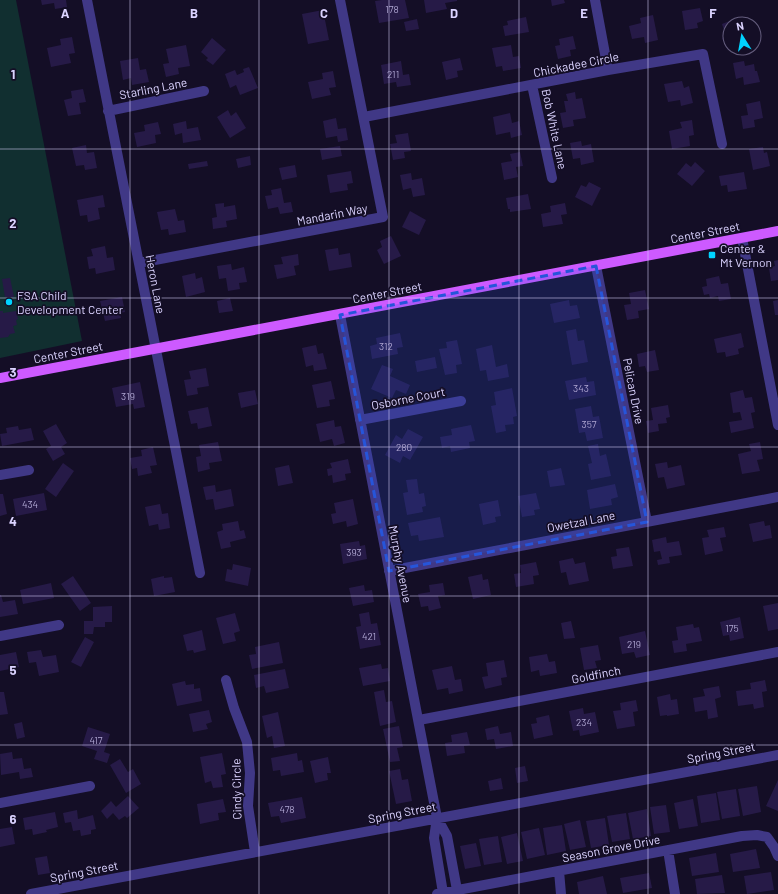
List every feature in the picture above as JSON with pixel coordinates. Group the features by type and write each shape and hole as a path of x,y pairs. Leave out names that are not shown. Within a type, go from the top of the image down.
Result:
{"main road":[{"name":"Center Street","path":"0,378 340,315 778,231"}],"street":[{"name":"Heron Lane","path":"87,0 200,573"},
{"name":"Mandarin Way","path":"139,263 383,218 340,0"},
{"path":"595,0 608,70"},
{"name":"Chickadee Circle","path":"364,117 608,70 703,54 722,144"},
{"name":"Bob White Lane","path":"532,85 552,178"},
{"name":"Starling Lane","path":"108,111 204,91"},
{"path":"742,238 778,425"},
{"name":"Pelican Drive","path":"596,266 647,522"},
{"name":"Murphy Avenue","path":"340,315 437,818"},
{"name":"Osborne Court","path":"360,420 461,401"},
{"path":"0,475 29,470"},
{"name":"Owetzal Lane","path":"389,571 778,497"},
{"path":"0,636 59,625"},
{"name":"Goldfinch","path":"419,720 778,652"},
{"name":"Cindy Circle","path":"226,680 234,708 247,742 250,773 248,806 255,852"},
{"name":"Spring Street","path":"31,894 778,755"},
{"path":"0,804 90,786"},
{"path":"437,818 447,836 457,890"},
{"path":"437,818 434,838 440,893"},
{"name":"Season Grove Drive","path":"440,893 668,850 757,835 767,837 778,856"},
{"path":"668,850 675,894"},
{"path":"559,871 561,894"}],"highlighted area":[{"path":"596,266 647,522 389,571 340,315"}],"green space":[{"path":"0,0 16,0 82,341 0,358"}],"building":[{"path":"41,0 66,0 67,7 55,9 54,3 42,5"},
{"path":"405,0 409,18 379,23 375,1"},
{"path":"424,0 457,1 445,3 447,9 426,13"},
{"path":"551,0 564,0 565,3 552,6"},
{"path":"700,8 703,21 697,23 698,28 685,30 682,11"},
{"path":"323,10 329,40 308,44 302,14"},
{"path":"653,15 658,40 645,43 644,37 632,39 629,26 641,23 640,18"},
{"path":"526,17 529,32 505,36 503,26 508,25 507,21"},
{"path":"417,19 419,29 406,31 404,22"},
{"path":"573,36 576,49 570,50 571,56 558,59 555,46 560,45 559,39"},
{"path":"72,37 75,53 69,54 71,63 51,67 47,48 61,45 60,39"},
{"path":"212,38 226,50 213,65 206,60 208,58 201,52"},
{"path":"186,45 190,66 178,68 179,74 166,77 163,64 169,63 166,49"},
{"path":"511,45 513,57 519,56 521,68 503,71 502,66 496,67 492,48"},
{"path":"138,58 140,70 146,69 149,82 132,85 131,78 123,80 120,61"},
{"path":"460,58 463,70 457,71 458,77 446,80 442,62"},
{"path":"401,61 403,75 409,74 411,85 397,87 396,82 384,84 381,65"},
{"path":"744,61 745,66 754,64 755,71 757,71 760,82 744,85 743,77 736,79 733,63"},
{"path":"249,67 258,88 240,95 236,85 230,88 225,74 235,70 237,75 244,72 243,69"},
{"path":"333,71 336,87 329,88 331,95 312,99 308,82 323,79 322,73"},
{"path":"682,81 684,88 689,86 693,103 681,106 680,100 668,102 664,84"},
{"path":"83,89 86,102 79,103 81,114 68,116 64,100 72,98 71,91"},
{"path":"575,92 576,99 582,98 586,118 573,120 574,126 563,128 560,113 566,112 564,101 568,101 566,94"},
{"path":"760,101 763,118 754,120 755,127 743,129 741,116 748,115 746,104"},
{"path":"228,110 231,116 236,112 246,128 230,138 217,117"},
{"path":"510,113 512,123 519,121 522,135 511,138 510,132 496,135 493,117"},
{"path":"336,118 338,129 346,128 348,140 338,142 337,136 326,138 323,121"},
{"path":"692,120 694,135 689,136 690,146 672,149 669,131 682,128 680,122"},
{"path":"186,121 187,129 198,127 201,140 183,143 182,133 175,135 173,124"},
{"path":"158,122 161,134 155,135 156,143 137,147 134,133 145,131 144,125"},
{"path":"408,133 411,151 404,152 405,158 393,160 390,144 397,143 395,135"},
{"path":"581,141 582,146 591,144 594,162 581,165 580,158 573,159 570,143"},
{"path":"86,145 87,153 94,152 97,168 85,170 84,165 76,166 72,148"},
{"path":"340,146 342,156 322,160 320,149"},
{"path":"763,147 764,153 767,152 770,166 753,170 749,149"},
{"path":"520,152 523,166 516,167 518,177 504,180 501,163 512,161 510,154"},
{"path":"250,156 251,165 238,168 236,159"},
{"path":"207,161 208,166 189,169 188,164"},
{"path":"695,162 705,171 692,186 677,174 686,163 691,167"},
{"path":"295,165 297,177 282,180 279,168"},
{"path":"351,171 353,183 347,184 348,190 330,193 327,175"},
{"path":"744,172 747,189 728,192 727,185 721,186 719,176"},
{"path":"411,173 412,180 422,178 425,195 413,197 411,188 403,190 400,175"},
{"path":"589,182 601,188 592,206 575,197 581,185 586,187"},
{"path":"281,188 284,203 291,202 293,212 280,214 278,207 268,209 265,196 272,195 271,190"},
{"path":"528,194 531,209 510,212 506,198"},
{"path":"103,195 105,207 98,208 100,219 88,222 87,215 80,216 77,200"},
{"path":"224,203 224,207 235,205 237,219 226,221 227,227 213,229 212,218 217,217 215,204"},
{"path":"565,203 567,214 561,215 563,224 543,227 541,214 551,212 550,206"},
{"path":"175,209 178,221 184,220 186,232 169,235 168,229 161,230 157,212"},
{"path":"410,211 426,220 419,235 402,227"},
{"path":"391,236 401,256 384,264 377,250 382,247 380,241"},
{"path":"105,246 107,258 113,257 115,270 96,274 95,268 89,269 87,257 93,256 91,249"},
{"path":"338,248 339,255 350,253 352,267 329,271 325,250"},
{"path":"298,254 299,265 294,266 296,275 277,279 274,265 283,264 281,257"},
{"path":"778,260 778,280 771,281 769,268 775,266 774,261"},
{"path":"231,264 232,270 244,267 247,282 239,283 240,289 228,291 226,278 219,279 217,266"},
{"path":"195,273 196,279 202,277 205,292 186,297 182,276"},
{"path":"719,276 721,284 728,283 731,299 719,301 718,296 710,298 709,294 704,295 702,287 707,286 706,279"},
{"path":"10,278 14,297 5,297 2,279"},
{"path":"645,290 649,309 638,311 639,318 627,320 624,305 631,304 629,293"},
{"path":"122,297 125,312 120,313 121,318 105,321 100,301"},
{"path":"230,298 233,311 219,313 217,301"},
{"path":"569,300 570,306 577,305 580,318 554,323 550,304"},
{"path":"778,300 778,315 775,315 773,301"},
{"path":"0,311 3,311 3,313 16,311 18,319 16,320 17,325 13,326 15,333 10,334 8,337 0,338"},
{"path":"576,329 578,341 584,340 588,362 572,365 566,331"},
{"path":"400,333 403,347 397,348 398,354 372,359 370,346 377,344 376,338"},
{"path":"741,333 744,347 738,349 739,354 726,357 725,352 717,353 714,339"},
{"path":"457,340 462,364 456,365 457,373 445,375 439,349 447,348 446,342"},
{"path":"316,345 318,354 323,353 327,369 314,371 313,365 306,367 302,348"},
{"path":"492,345 496,367 507,364 509,377 488,381 486,370 480,371 476,349"},
{"path":"655,350 659,370 647,372 645,366 639,367 637,354"},
{"path":"435,357 437,368 417,372 415,361"},
{"path":"382,365 393,369 390,376 410,385 406,394 396,390 392,398 371,389"},
{"path":"206,368 209,386 197,388 198,394 187,396 184,380 191,379 189,371"},
{"path":"586,377 587,382 594,381 596,395 569,400 565,381"},
{"path":"331,381 335,399 329,400 330,406 317,408 312,385"},
{"path":"140,382 145,407 134,409 133,404 116,407 112,388"},
{"path":"512,388 517,416 513,417 514,424 505,425 506,431 496,433 491,406 496,405 494,392"},
{"path":"255,390 258,404 241,408 238,393"},
{"path":"743,390 745,398 752,397 755,412 751,413 754,428 731,433 729,422 742,420 740,412 733,413 730,393"},
{"path":"668,405 670,417 666,418 667,423 658,424 659,431 648,433 646,421 653,420 651,408"},
{"path":"591,406 593,417 599,416 603,438 587,441 585,432 579,433 575,409"},
{"path":"208,407 212,426 198,429 197,423 191,424 188,411"},
{"path":"334,420 335,427 341,426 345,443 334,446 332,439 320,442 316,424"},
{"path":"56,424 67,443 61,447 65,454 53,461 46,449 51,446 43,431"},
{"path":"471,425 475,441 469,442 470,448 451,452 450,446 442,448 440,437 452,435 451,429"},
{"path":"18,426 19,430 31,428 34,440 2,446 0,434 7,433 6,428"},
{"path":"408,429 423,437 410,460 403,456 400,463 385,455 396,435 402,439"},
{"path":"218,442 222,461 209,463 210,469 198,472 196,457 201,456 199,445"},
{"path":"760,442 763,459 757,460 760,471 742,474 738,454 751,451 749,444"},
{"path":"598,444 600,456 606,454 611,476 591,480 588,464 592,463 588,446"},
{"path":"153,447 157,465 150,466 152,473 138,476 137,468 132,469 130,458 142,456 141,450"},
{"path":"348,459 351,473 345,474 346,480 333,483 332,475 328,476 327,469 332,468 330,463"},
{"path":"667,462 668,468 681,465 685,485 667,489 664,477 658,478 655,464"},
{"path":"63,463 74,471 56,497 45,489"},
{"path":"289,465 293,483 278,486 275,468"},
{"path":"561,468 565,485 550,487 547,471"},
{"path":"417,479 419,494 424,493 426,506 422,507 423,512 407,515 403,493 408,492 406,480"},
{"path":"615,484 618,497 611,499 612,505 590,509 587,490"},
{"path":"215,485 216,492 231,489 234,506 215,510 213,499 206,500 203,487"},
{"path":"44,493 47,510 16,516 13,499"},
{"path":"536,493 540,509 534,510 535,515 522,517 518,496"},
{"path":"0,494 3,494 7,514 0,516"},
{"path":"353,499 358,524 347,527 346,521 333,524 331,514 336,513 334,503"},
{"path":"498,500 501,516 495,517 496,522 483,525 479,504"},
{"path":"160,504 162,514 168,513 170,528 159,530 158,524 149,526 145,507"},
{"path":"440,517 444,537 419,541 418,535 411,536 408,523"},
{"path":"238,521 240,531 244,530 246,538 230,542 231,547 221,549 217,532 223,530 222,524"},
{"path":"764,521 765,526 770,525 772,538 753,542 749,524"},
{"path":"724,527 726,537 720,538 723,551 705,555 702,538 709,537 707,530"},
{"path":"666,537 667,543 679,541 682,555 669,557 670,563 658,565 657,560 662,559 660,551 654,552 652,540"},
{"path":"359,541 360,546 365,545 367,559 343,564 340,544"},
{"path":"629,547 633,566 613,569 611,557 617,556 616,549"},
{"path":"573,558 575,564 585,562 589,581 569,585 566,572 561,573 559,561"},
{"path":"536,562 539,575 533,576 534,584 516,587 514,574 521,573 520,565"},
{"path":"233,564 251,568 248,586 225,581 227,569 232,570"},
{"path":"482,574 483,580 488,579 491,595 473,599 468,577"},
{"path":"73,576 91,603 80,611 61,584"},
{"path":"164,576 164,578 172,577 175,592 154,596 151,579"},
{"path":"51,583 54,598 23,604 20,590"},
{"path":"443,583 445,595 438,596 441,608 429,611 428,606 421,607 418,594 430,592 429,585"},
{"path":"364,585 365,591 372,590 374,602 353,606 349,588"},
{"path":"0,595 3,602 15,600 18,614 0,617"},
{"path":"778,603 778,629 768,631 763,606"},
{"path":"112,606 112,622 105,622 105,627 94,627 93,634 84,634 84,621 93,621 93,607"},
{"path":"369,612 371,624 377,623 381,645 360,649 356,627 361,626 359,614"},
{"path":"235,613 240,631 234,633 236,641 223,644 216,618"},
{"path":"740,617 744,638 730,641 729,635 723,636 720,622"},
{"path":"571,621 575,638 564,639 561,623"},
{"path":"693,624 694,628 699,627 702,641 686,644 687,651 674,653 672,641 678,640 676,627"},
{"path":"202,630 206,650 194,653 193,650 187,651 183,635"},
{"path":"645,631 650,655 636,658 634,652 622,654 619,637"},
{"path":"85,637 94,642 81,667 71,662"},
{"path":"279,642 283,663 252,669 249,655 256,654 255,647"},
{"path":"598,645 601,660 595,661 597,668 584,670 580,648"},
{"path":"41,650 43,657 56,655 59,672 39,676 36,662 29,663 27,652"},
{"path":"16,652 19,667 0,671 0,655"},
{"path":"547,654 549,662 555,661 557,673 540,676 539,670 531,672 529,657"},
{"path":"504,660 507,677 501,678 502,685 485,689 482,677 488,676 486,663"},
{"path":"381,664 382,669 388,668 390,681 363,686 359,668"},
{"path":"452,666 455,680 461,679 463,691 449,694 448,688 437,690 432,670"},
{"path":"285,669 289,688 266,693 264,686 256,688 254,675"},
{"path":"765,680 767,691 762,692 764,707 754,709 753,704 738,706 736,691 751,689 750,683"},
{"path":"185,681 186,685 194,684 194,689 200,688 202,701 177,706 172,684"},
{"path":"719,686 721,697 715,699 718,717 708,719 707,710 695,712 693,698 705,696 703,689"},
{"path":"384,690 386,702 392,701 396,722 380,726 374,692"},
{"path":"0,692 4,692 8,714 0,715"},
{"path":"670,694 671,700 677,699 679,714 660,716 657,697"},
{"path":"636,700 638,711 633,712 635,726 617,729 613,711 621,710 620,703"},
{"path":"583,708 584,714 595,712 599,732 580,736 579,730 573,731 569,711"},
{"path":"209,710 212,722 206,724 208,729 193,732 189,714"},
{"path":"278,712 285,746 274,748 272,736 267,738 262,716"},
{"path":"549,715 553,735 534,739 531,724 537,723 536,718"},
{"path":"22,722 25,737 17,739 14,724"},
{"path":"399,726 403,747 397,748 400,761 390,762 383,729"},
{"path":"498,726 500,734 511,732 513,746 496,749 494,739 487,740 485,729"},
{"path":"88,727 110,734 104,752 110,754 107,763 94,759 97,751 82,746"},
{"path":"467,732 470,745 464,746 465,753 447,756 445,743 452,742 451,735"},
{"path":"12,752 13,759 22,758 24,769 31,768 33,777 20,779 19,772 1,775 0,754"},
{"path":"222,753 226,774 221,775 223,787 213,788 211,781 205,783 200,757"},
{"path":"297,753 298,761 302,760 304,772 281,776 280,770 273,771 271,758"},
{"path":"328,757 331,773 327,773 328,780 315,783 310,761"},
{"path":"120,759 128,772 133,769 141,784 126,793 110,765"},
{"path":"525,766 528,781 517,783 515,768"},
{"path":"400,769 402,780 408,779 412,801 396,804 389,771"},
{"path":"501,778 503,789 490,791 488,781"},
{"path":"778,780 778,811 766,806"},
{"path":"757,786 761,812 743,816 738,789"},
{"path":"736,789 740,816 722,819 717,792"},
{"path":"716,793 720,820 701,823 697,796"},
{"path":"128,796 139,808 127,818 125,816 119,820 113,813 107,819 101,811 111,801 116,807"},
{"path":"302,797 306,818 281,823 279,816 271,817 268,803"},
{"path":"223,799 226,812 218,813 219,820 200,824 197,804"},
{"path":"693,799 698,826 679,829 674,803"},
{"path":"666,805 670,832 654,834 650,807"},
{"path":"647,809 651,836 633,839 628,813"},
{"path":"77,810 78,819 93,815 96,829 91,830 91,834 81,836 80,830 73,831 71,822 65,823 63,813"},
{"path":"55,812 58,827 46,830 47,832 33,835 32,829 25,830 23,818"},
{"path":"626,813 630,839 612,842 607,816"},
{"path":"605,818 609,845 591,848 586,821"},
{"path":"580,820 586,847 570,850 564,824"},
{"path":"562,825 566,851 547,855 543,828"},
{"path":"12,827 15,844 0,847 0,829"},
{"path":"539,828 545,855 527,859 521,832"},
{"path":"517,833 523,861 507,864 501,837"},
{"path":"498,836 502,862 484,865 479,839"},
{"path":"476,843 481,866 465,869 460,846"},
{"path":"756,849 760,868 733,872 730,854"},
{"path":"716,853 719,872 692,876 689,858"},
{"path":"47,856 50,873 38,875 35,858"},
{"path":"771,872 774,890 747,894 744,876"},
{"path":"649,873 652,888 623,893 620,878"},
{"path":"722,875 725,893 697,894 695,879"},
{"path":"603,876 607,894 579,894 577,882"}],"place":[{"name":"Center & Mt Vernon","path":"712,255"},
{"name":"FSA Child Development Center","path":"9,302"}]}
